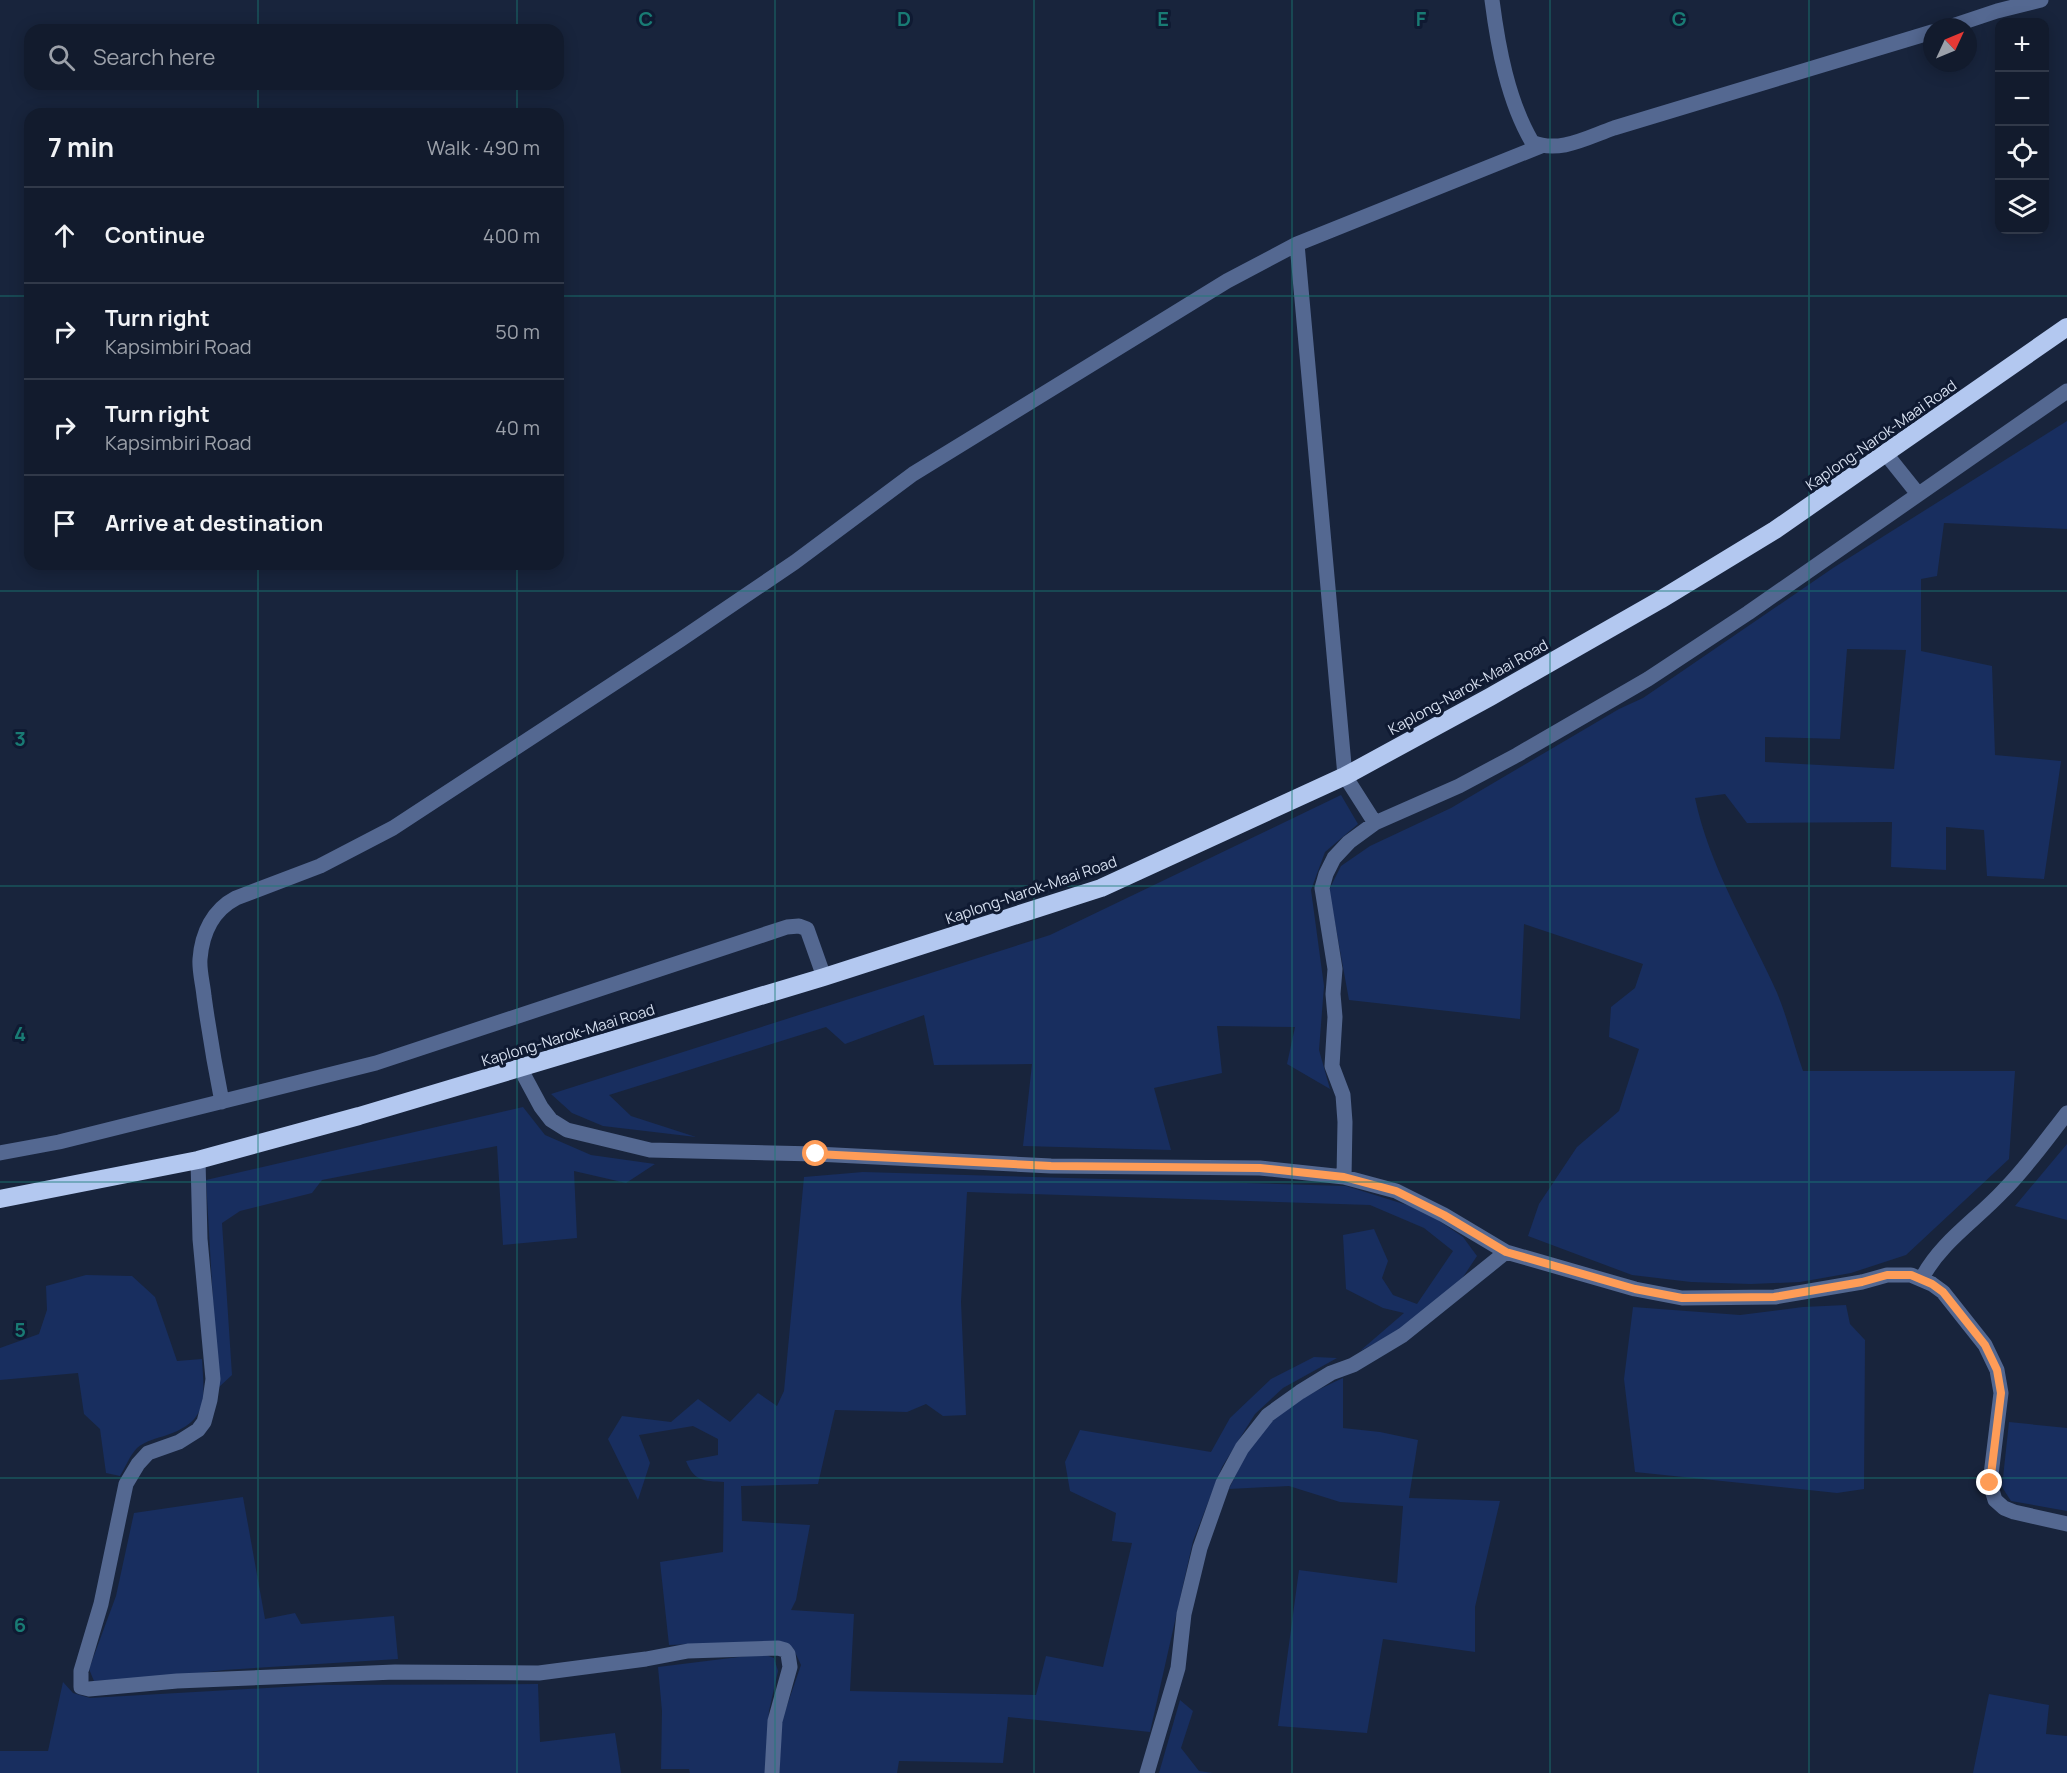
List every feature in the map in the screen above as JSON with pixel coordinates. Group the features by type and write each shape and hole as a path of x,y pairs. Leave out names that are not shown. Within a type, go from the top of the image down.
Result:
{"highway":[{"name":"Kaplong-Narok-Maai Road","path":"0,1199 198,1160 359,1116 824,978 1101,888 1345,776 1660,600 1775,530 2067,327"}],"street":[{"path":"1492,0 1500,45 1520,120 1532,142 1551,148 1923,35"},
{"path":"1976,18 2041,0"},
{"path":"222,1102 199,960 204,936 212,918 225,903 320,866 393,828 728,608 795,562 913,474 1227,281 1297,244 1541,146"},
{"path":"1297,244 1345,776 1375,824"},
{"path":"1344,1177 1343,1095 1332,1066 1335,969 1322,888 1334,858 1349,842 1375,824 1459,786 1508,760 1648,679 2016,429 2067,391"},
{"path":"1886,454 1918,494"},
{"path":"0,1153 59,1142 376,1064 787,927 799,926 807,929 824,978"},
{"path":"520,1068 541,1107 551,1120 567,1130 650,1150 816,1154 1051,1166 1260,1168 1344,1177 1396,1191 1444,1215 1506,1252 1635,1289 1682,1298 1774,1297 1862,1282 1887,1275 1911,1275 1922,1278 1943,1292 1985,1345 1997,1370 2001,1393 1990,1483 1995,1500 2004,1508 2014,1512 2067,1524"},
{"path":"1922,1278 1936,1256 1955,1235 2001,1194 2028,1165 2067,1113"},
{"path":"198,1160 200,1239 213,1379 210,1401 204,1422 198,1430 179,1442 148,1453 126,1484 101,1604 81,1671 81,1688 394,1671 539,1672 646,1659 688,1650 778,1648 785,1650 788,1654 790,1667 775,1721 772,1773"},
{"path":"1147,1773 1178,1668 1184,1614 1200,1548 1223,1483 1242,1448 1268,1415 1331,1373 1353,1365 1403,1335 1506,1252"}],"shaded area":[{"path":"2067,421 2067,529 1944,523 1937,576 1921,579 1921,651 1992,666 1995,755 2061,761 2044,879 1987,876 1984,830 1946,827 1946,870 1891,867 1892,822 1747,823 1725,794 1695,798 1701,823 1718,870 1778,994 1803,1071 2015,1071 2009,1159 1906,1255 1851,1273 1800,1282 1751,1284 1691,1282 1632,1275 1528,1236 1539,1204 1577,1147 1619,1111 1639,1049 1609,1037 1611,1007 1635,988 1643,964 1524,924 1520,1019 1349,1000 1329,890 1341,866 1370,846 1451,808 1619,709 1643,698 1833,568","holes":["1847,649 1906,650 1894,769 1765,762 1765,737 1840,739"]},
{"path":"1341,795 1358,824 1325,852 1311,890 1324,986 1319,1050 1330,1089 1287,1064 1295,1027 1217,1026 1222,1073 1154,1088 1171,1150 1023,1146 1032,1064 934,1065 924,1015 845,1044 826,1027 609,1095 631,1116 696,1137 603,1126 572,1113 551,1094 1050,935"},
{"path":"523,1107 545,1135 591,1155 655,1164 626,1183 574,1171 577,1238 503,1245 497,1146 322,1180 312,1193 240,1211 222,1223 232,1375 218,1388 206,1180"},
{"path":"2067,1144 2067,1220 2015,1206"},
{"path":"863,1172 1346,1186 1423,1210 1463,1237 1477,1256 1461,1280 1401,1330 1360,1351 1404,1313 1383,1308 1346,1289 1343,1235 1374,1229 1388,1261 1382,1278 1393,1295 1417,1304 1453,1251 1424,1228 1370,1205 967,1192 961,1302 966,1415 943,1416 926,1404 907,1412 835,1410 818,1484 741,1486 742,1521 810,1525 796,1600 791,1610 854,1614 850,1691 1036,1695 1046,1656 1103,1667 1132,1543 1112,1541 1116,1513 1070,1491 1065,1462 1080,1430 1211,1452 1230,1418 1271,1379 1314,1357 1337,1358 1283,1388 1255,1414 1222,1467 1193,1541 1150,1732 1008,1717 1003,1763 899,1761 897,1773 779,1773 782,1720 801,1665 793,1648 775,1641 669,1645 660,1562 723,1552 724,1482 700,1479 692,1473 686,1461 718,1455 718,1439 693,1426 639,1435 650,1463 638,1500 608,1439 622,1416 671,1422 698,1399 730,1422 758,1393 777,1406 784,1391 804,1177"},
{"path":"86,1275 132,1276 155,1297 177,1361 202,1359 203,1396 197,1414 181,1429 137,1448 120,1476 106,1473 100,1429 84,1414 78,1373 0,1380 0,1348 39,1334 47,1310 46,1286"},
{"path":"1846,1305 1850,1324 1865,1340 1864,1489 1837,1493 1635,1472 1624,1379 1633,1307 1740,1315 1803,1307"},
{"path":"1343,1378 1343,1428 1380,1432 1418,1440 1409,1498 1500,1501 1475,1607 1475,1652 1383,1639 1367,1733 1278,1726 1299,1570 1397,1583 1403,1506 1340,1502 1289,1486 1229,1489 1251,1446 1268,1425 1303,1398"},
{"path":"2009,1422 2067,1428 2067,1511 2011,1501 2002,1487"},
{"path":"243,1497 265,1619 295,1613 301,1624 394,1616 398,1659 94,1681 89,1669 116,1596 134,1513"},
{"path":"763,1654 774,1658 778,1671 769,1711 765,1773 690,1773 689,1769 661,1769 662,1711 658,1667"},
{"path":"63,1682 73,1693 90,1698 318,1685 538,1684 540,1742 615,1733 621,1773 0,1773 0,1751 48,1751"},
{"path":"1989,1694 2049,1705 2046,1734 2067,1736 2067,1773 1973,1773"},
{"path":"1180,1700 1193,1711 1181,1748 1199,1771 1213,1773 1159,1773"}],"route":[{"path":"816,1154 1051,1166 1260,1168 1344,1177 1396,1191 1444,1215 1506,1252 1589,1277 1682,1298 1774,1297 1862,1282 1887,1275 1911,1275 1922,1278 1943,1292 1985,1345 1997,1370 2001,1393 1990,1483"}]}
